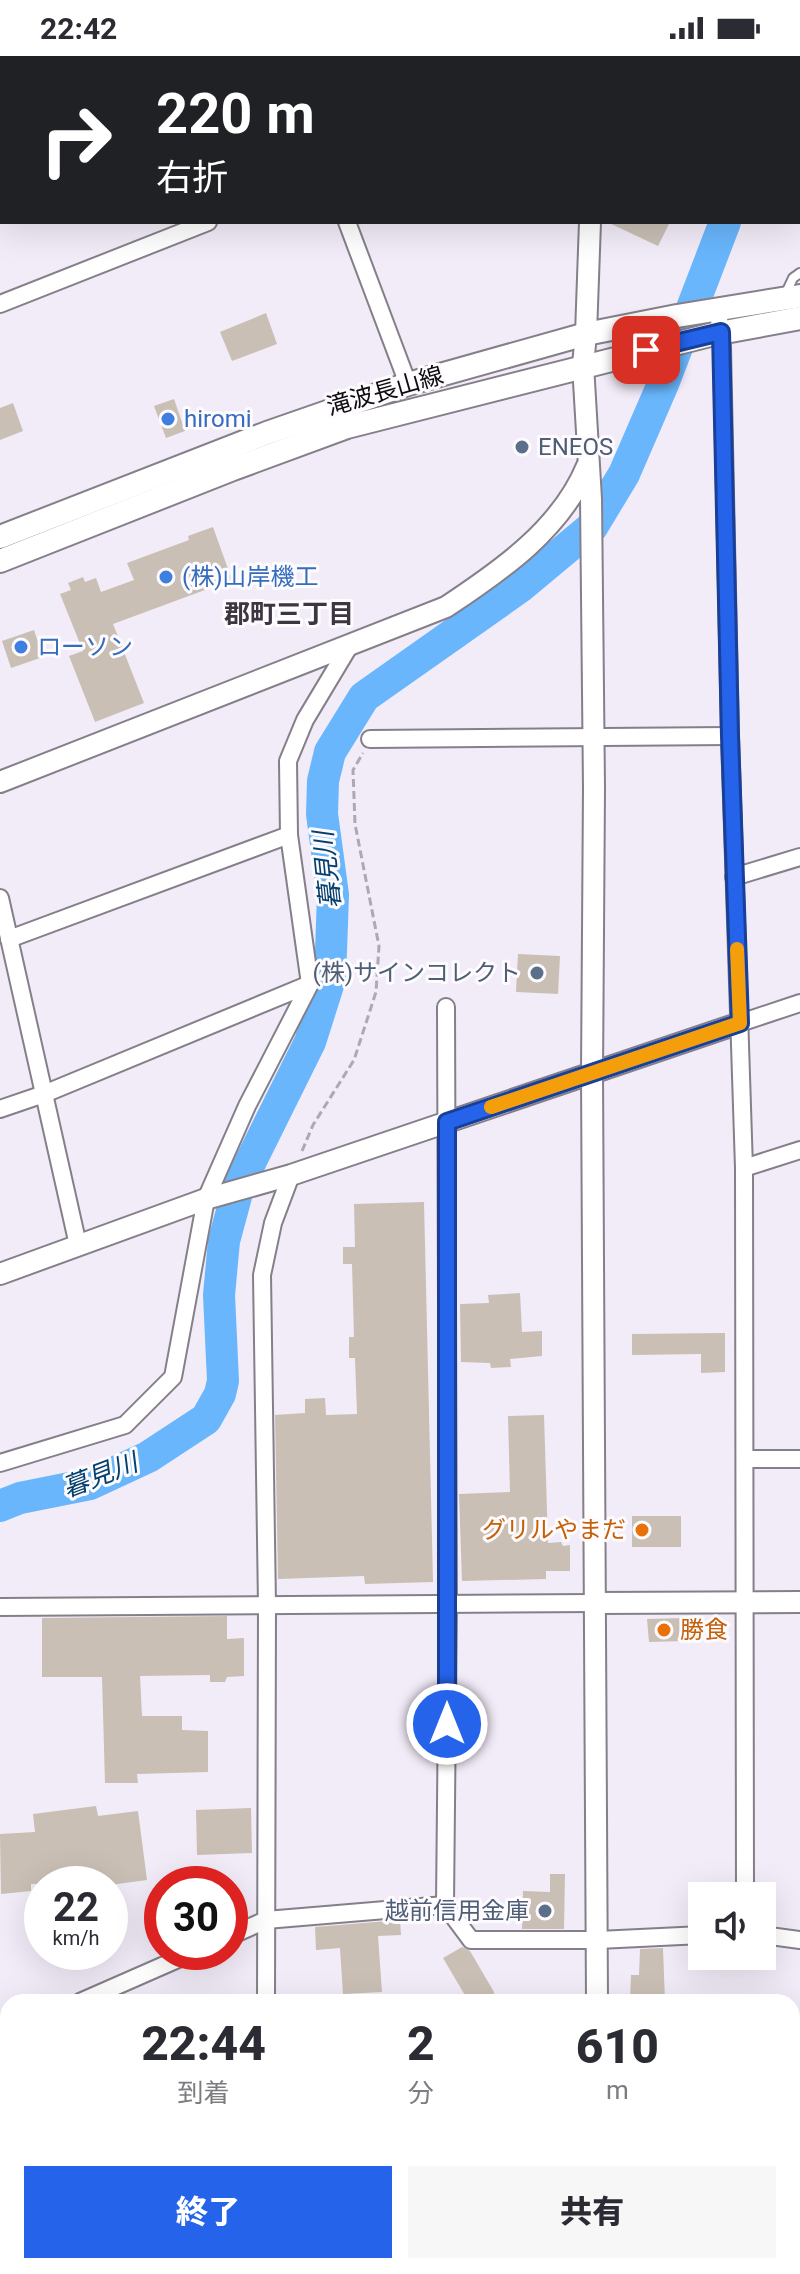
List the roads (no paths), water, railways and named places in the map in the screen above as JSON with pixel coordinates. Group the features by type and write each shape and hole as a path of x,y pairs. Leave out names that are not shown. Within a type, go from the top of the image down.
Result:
{"main road":[{"name":"滝波長山線","path":"0,537 267,433 408,384 586,334 792,297"},
{"name":"滝波長山線","path":"0,561 347,427 583,365 717,333 800,318"}],"street":[{"path":"0,304 203,224"},
{"path":"348,224 408,384"},
{"path":"590,224 583,365 591,499 597,1994"},
{"path":"718,309 744,1168 745,1882"},
{"path":"0,782 446,607 502,570 548,526 578,488 589,462"},
{"path":"0,1463 125,1425 173,1377 206,1199 247,1106 310,984 289,835 288,761 305,720 350,645"},
{"path":"370,739 730,736"},
{"path":"9,939 289,835"},
{"path":"734,877 800,857"},
{"path":"0,898 78,1245"},
{"path":"0,1109 44,1094 310,984"},
{"path":"0,1274 206,1199 286,1176 800,1003"},
{"path":"446,1007 448,1604 445,1905 471,1940 598,1940 688,1936"},
{"path":"744,1168 800,1150"},
{"path":"266,1994 267,1605 262,1275 286,1176"},
{"path":"746,1459 800,1459"},
{"path":"0,1607 800,1602"},
{"path":"248,1928 266,1920 445,1905"},
{"path":"776,1937 800,1940"},
{"path":"98,1994 153,1970"}],"lane":[{"path":"792,297 793,278 800,273"}],"waterway":[{"name":"暮見川","path":"0,1506 20,1498 90,1484 148,1457 206,1419 220,1394 223,1381 219,1295 224,1241 239,1185 310,1042 330,979 333,895 322,814 323,781 330,752 364,697 520,587 592,527 624,474 663,384 724,224"}],"place":[{"name":"hiromi","path":"168,419"},
{"name":"ENEOS","path":"522,447"},
{"name":"(株)山岸機工","path":"166,577"},
{"name":"ローソン","path":"21,647"},
{"name":"(株)サインコレクト","path":"537,973"},
{"name":"グリルやまだ","path":"642,1530"},
{"name":"勝食","path":"664,1630"},
{"name":"越前信用金庫","path":"545,1911"}],"district":[{"name":"郡町三丁目","path":"289,614"}]}
